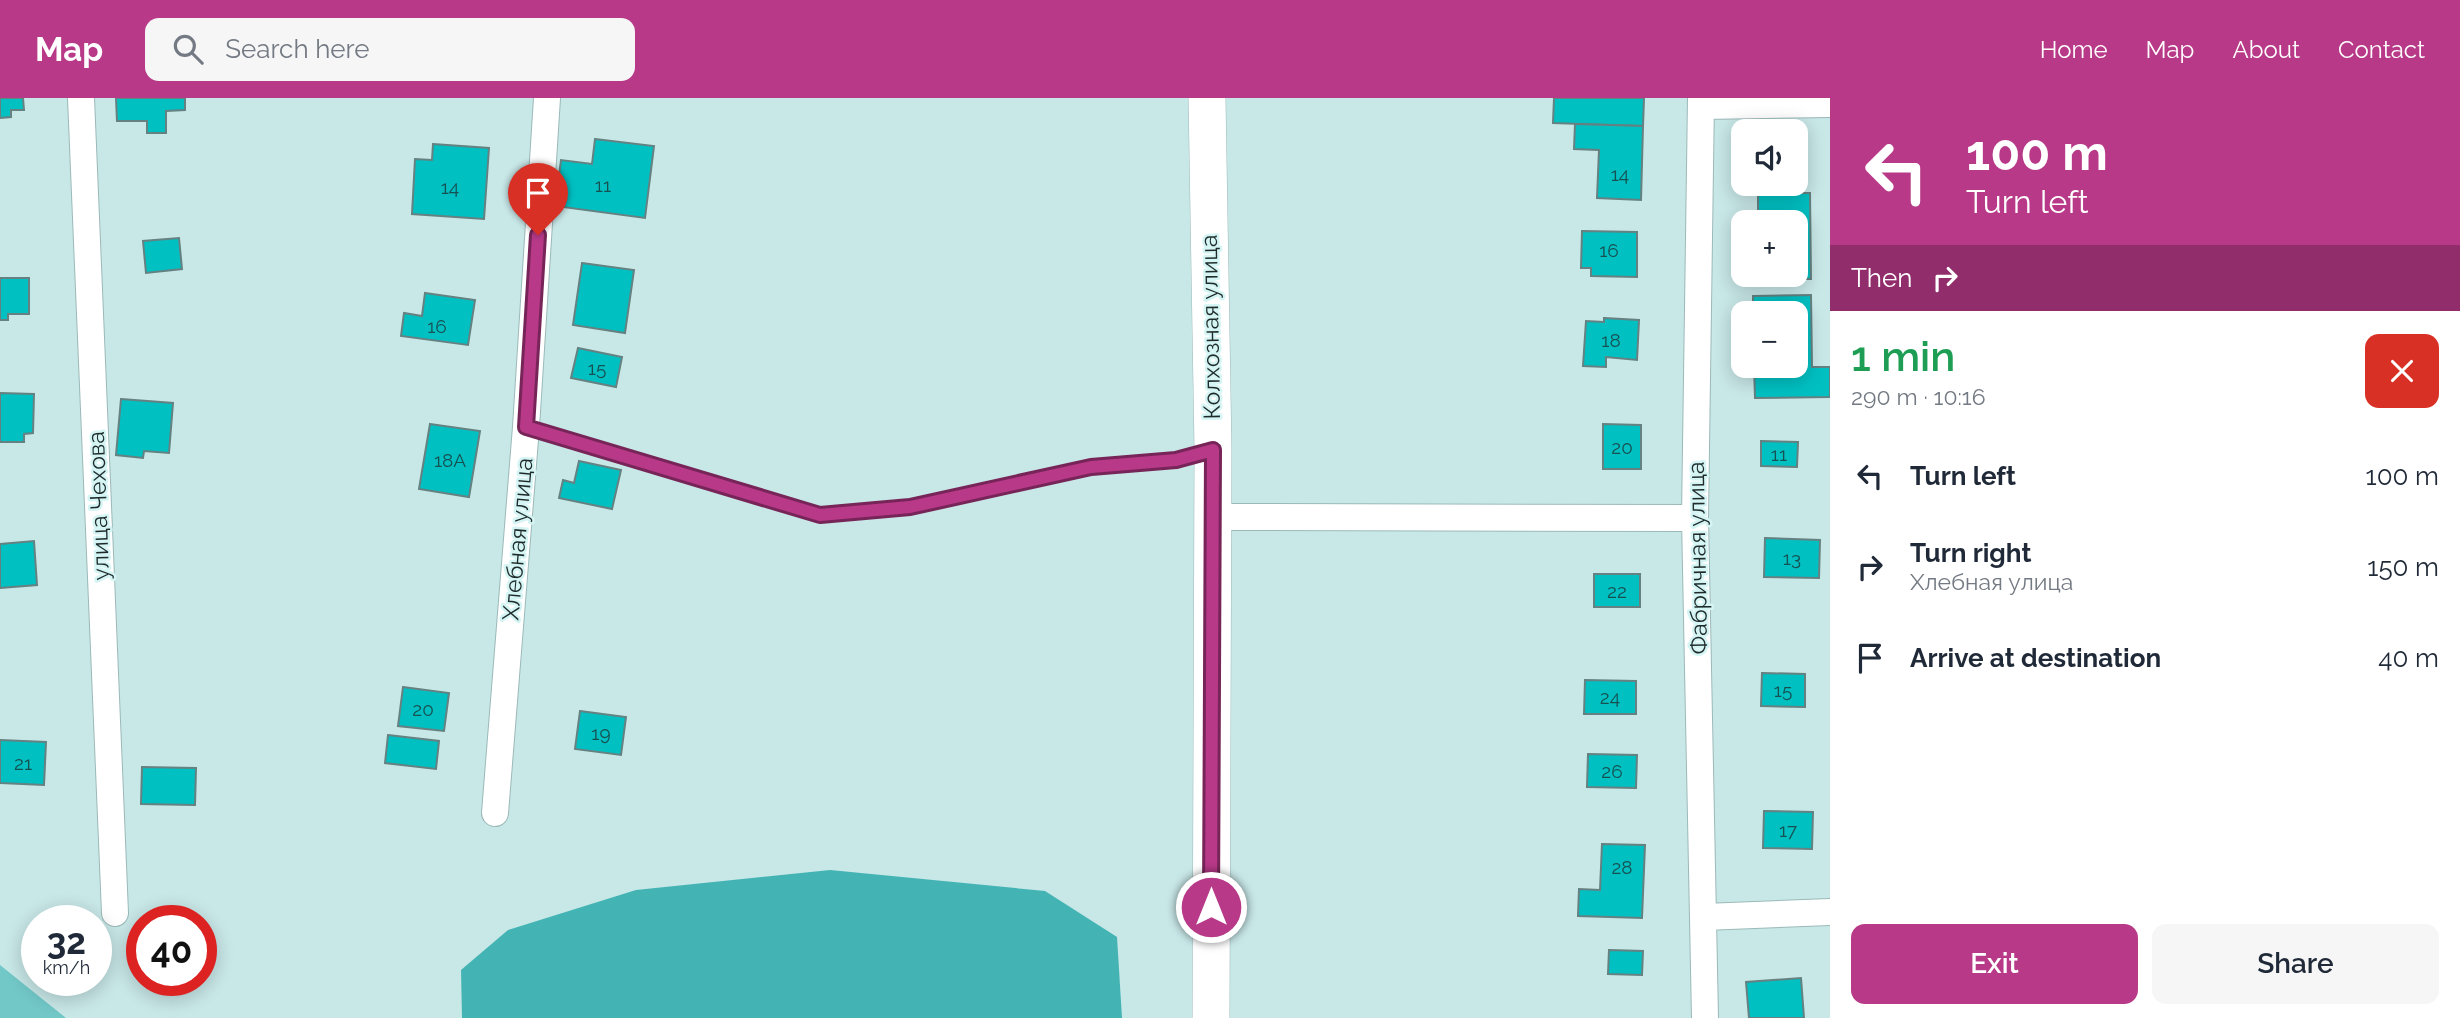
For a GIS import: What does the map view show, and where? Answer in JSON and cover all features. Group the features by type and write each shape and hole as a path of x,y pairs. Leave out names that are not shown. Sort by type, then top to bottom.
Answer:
{"street":[{"name":"улица Чехова","path":"81,98 115,913"},
{"name":"Хлебная улица","path":"495,813 526,427 547,98"},
{"name":"Колхозная улица","path":"1207,98 1213,450 1211,1018"},
{"path":"1701,102 1830,104"},
{"name":"Фабричная улица","path":"1701,102 1695,518 1705,1018"},
{"path":"1212,517 1695,518"},
{"path":"1704,916 1830,912"}],"lane":[{"path":"526,427 820,515 910,507 1091,467 1176,460 1213,450"}],"shaded area":[{"path":"830,870 1045,891 1117,937 1122,1018 462,1018 461,970 508,930 636,890"},
{"path":"0,965 21,982 21,996 39,996 66,1018 0,1018"}],"building":[{"path":"0,98 23,98 24,110 11,110 11,117 0,118"},
{"path":"116,98 185,98 185,110 166,111 166,133 147,133 147,121 117,121"},
{"path":"1554,98 1644,98 1643,126 1553,123"},
{"path":"1575,124 1643,126 1641,200 1597,198 1599,150 1574,149"},
{"path":"595,139 654,146 645,218 555,206 561,160 592,164"},
{"path":"433,144 489,148 484,219 412,214 415,159 432,160"},
{"path":"1810,193 1811,279 1808,279 1808,210 1758,210 1758,196 1808,196"},
{"path":"1582,231 1637,232 1637,277 1591,276 1591,268 1581,268"},
{"path":"179,238 182,269 146,273 143,241"},
{"path":"582,263 634,270 625,333 573,325"},
{"path":"0,278 29,278 29,314 8,314 8,320 0,320"},
{"path":"425,293 475,300 468,345 401,336 404,313 422,316"},
{"path":"1811,295 1812,367 1830,367 1830,397 1755,398 1754,378 1808,378 1808,301 1753,301 1753,296"},
{"path":"1604,318 1639,320 1637,360 1606,357 1606,367 1583,366 1586,321 1604,322"},
{"path":"578,348 622,357 616,387 571,378"},
{"path":"0,393 34,394 33,433 24,434 24,442 0,442"},
{"path":"121,399 173,403 169,453 144,451 143,458 116,455"},
{"path":"430,424 480,431 469,497 419,489"},
{"path":"1603,424 1641,425 1641,469 1603,469"},
{"path":"1761,441 1798,442 1797,467 1761,466"},
{"path":"579,461 621,470 612,509 559,498 563,480 574,483"},
{"path":"1765,538 1820,540 1819,578 1764,577"},
{"path":"34,541 37,585 0,588 0,544"},
{"path":"1594,574 1640,574 1640,607 1594,607"},
{"path":"1762,673 1805,674 1805,707 1761,706"},
{"path":"1585,680 1636,681 1636,714 1584,714"},
{"path":"403,687 449,693 444,731 398,726"},
{"path":"580,711 626,717 621,755 575,749"},
{"path":"388,735 439,741 436,769 385,763"},
{"path":"0,740 46,742 44,785 0,783"},
{"path":"1588,754 1637,755 1636,788 1587,787"},
{"path":"142,767 196,768 195,805 141,804"},
{"path":"1764,811 1813,812 1812,849 1763,848"},
{"path":"1602,844 1645,845 1642,918 1578,916 1579,889 1600,890"},
{"path":"1609,950 1643,951 1642,975 1608,974"},
{"path":"1801,978 1804,1018 1749,1018 1746,982"}],"route":[{"path":"538,235 526,427 820,515 910,507 1091,467 1176,460 1213,450 1211,907"}]}
